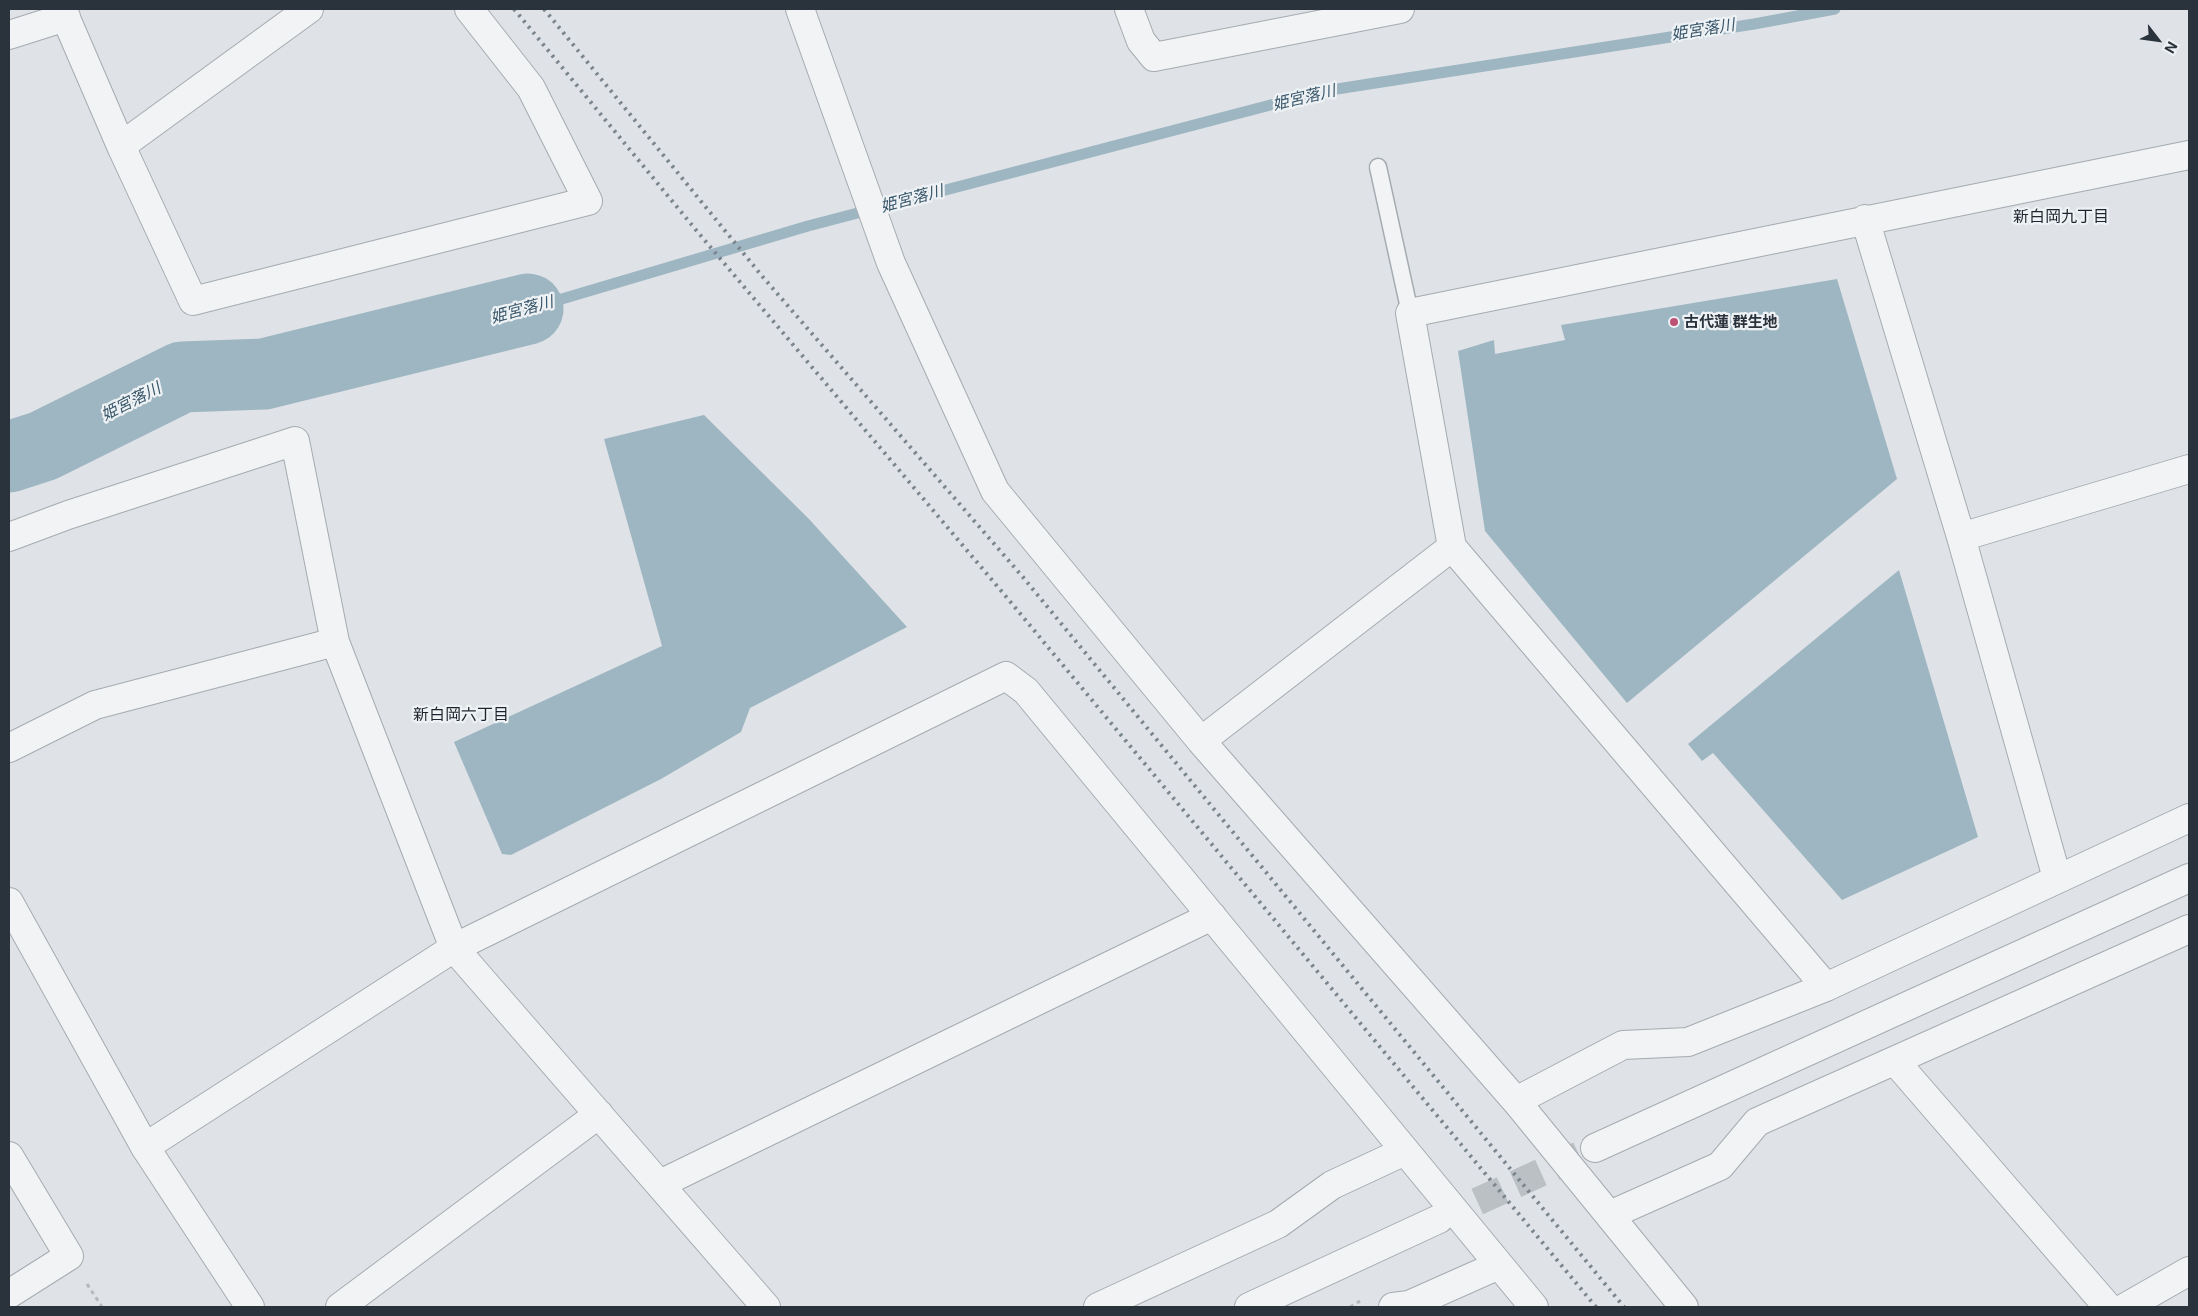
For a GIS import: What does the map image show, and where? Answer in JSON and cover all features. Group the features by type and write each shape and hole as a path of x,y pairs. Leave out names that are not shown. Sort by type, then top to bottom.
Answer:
{"street":[{"path":"121,146 309,9"},
{"path":"9,35 64,13 121,146 193,301 588,201 531,88 469,9"},
{"path":"800,9 891,263 995,491 1201,741 1516,1100 1684,1307"},
{"path":"1130,9 1141,41 1154,57 1400,9"},
{"path":"1826,987 1452,547 1410,313 1865,219 2189,155"},
{"path":"1865,219 1961,537 2057,878"},
{"path":"9,537 68,515 295,441 335,642 454,948 766,1307"},
{"path":"1961,537 2189,469"},
{"path":"1201,741 1452,547"},
{"path":"9,748 95,705 335,642"},
{"path":"145,1147 454,948 1006,676 1026,691 1534,1307"},
{"path":"1516,1100 1623,1045 1688,1042 1826,987 2189,818"},
{"path":"1595,1148 2189,878"},
{"path":"9,902 145,1147 250,1307"},
{"path":"660,1184 1212,916"},
{"path":"1610,1215 1720,1166 1756,1122 2189,929"},
{"path":"1895,1061 2108,1307"},
{"path":"340,1307 599,1114"},
{"path":"1098,1307 1278,1224 1332,1184 1405,1151"},
{"path":"9,1156 69,1256 9,1294"},
{"path":"1249,1307 1439,1219"},
{"path":"1393,1307 1409,1305 1499,1265"},
{"path":"2126,1307 2189,1271"}],"lane":[{"path":"1378,167 1410,313"}],"water":[{"path":"1837,279 1897,479 1627,703 1485,531 1458,351 1494,340 1495,354 1565,340 1561,325"},
{"path":"704,415 809,519 907,627 750,708 741,732 661,779 511,855 502,854 454,742 662,646 604,439"},
{"path":"1899,570 1978,837 1842,900 1713,753 1702,761 1688,744"}],"waterway":[{"name":"姫宮落川","path":"528,309 808,226 1324,91 1754,24 1835,9"},
{"name":"姫宮落川","path":"9,457 43,446 182,377 264,374 528,309"},
{"path":"264,374 271,399"}],"tunnel":[{"path":"1439,1219 1595,1148"}],"railway":[{"path":"514,9 696,230 1003,593 1596,1307"},
{"path":"544,9 762,276 1022,576 1624,1307"}],"place":[{"name":"古代蓮 群生地","path":"1674,322"}],"district":[{"name":"新白岡九丁目","path":"2061,217"},
{"name":"新白岡六丁目","path":"461,715"}]}
